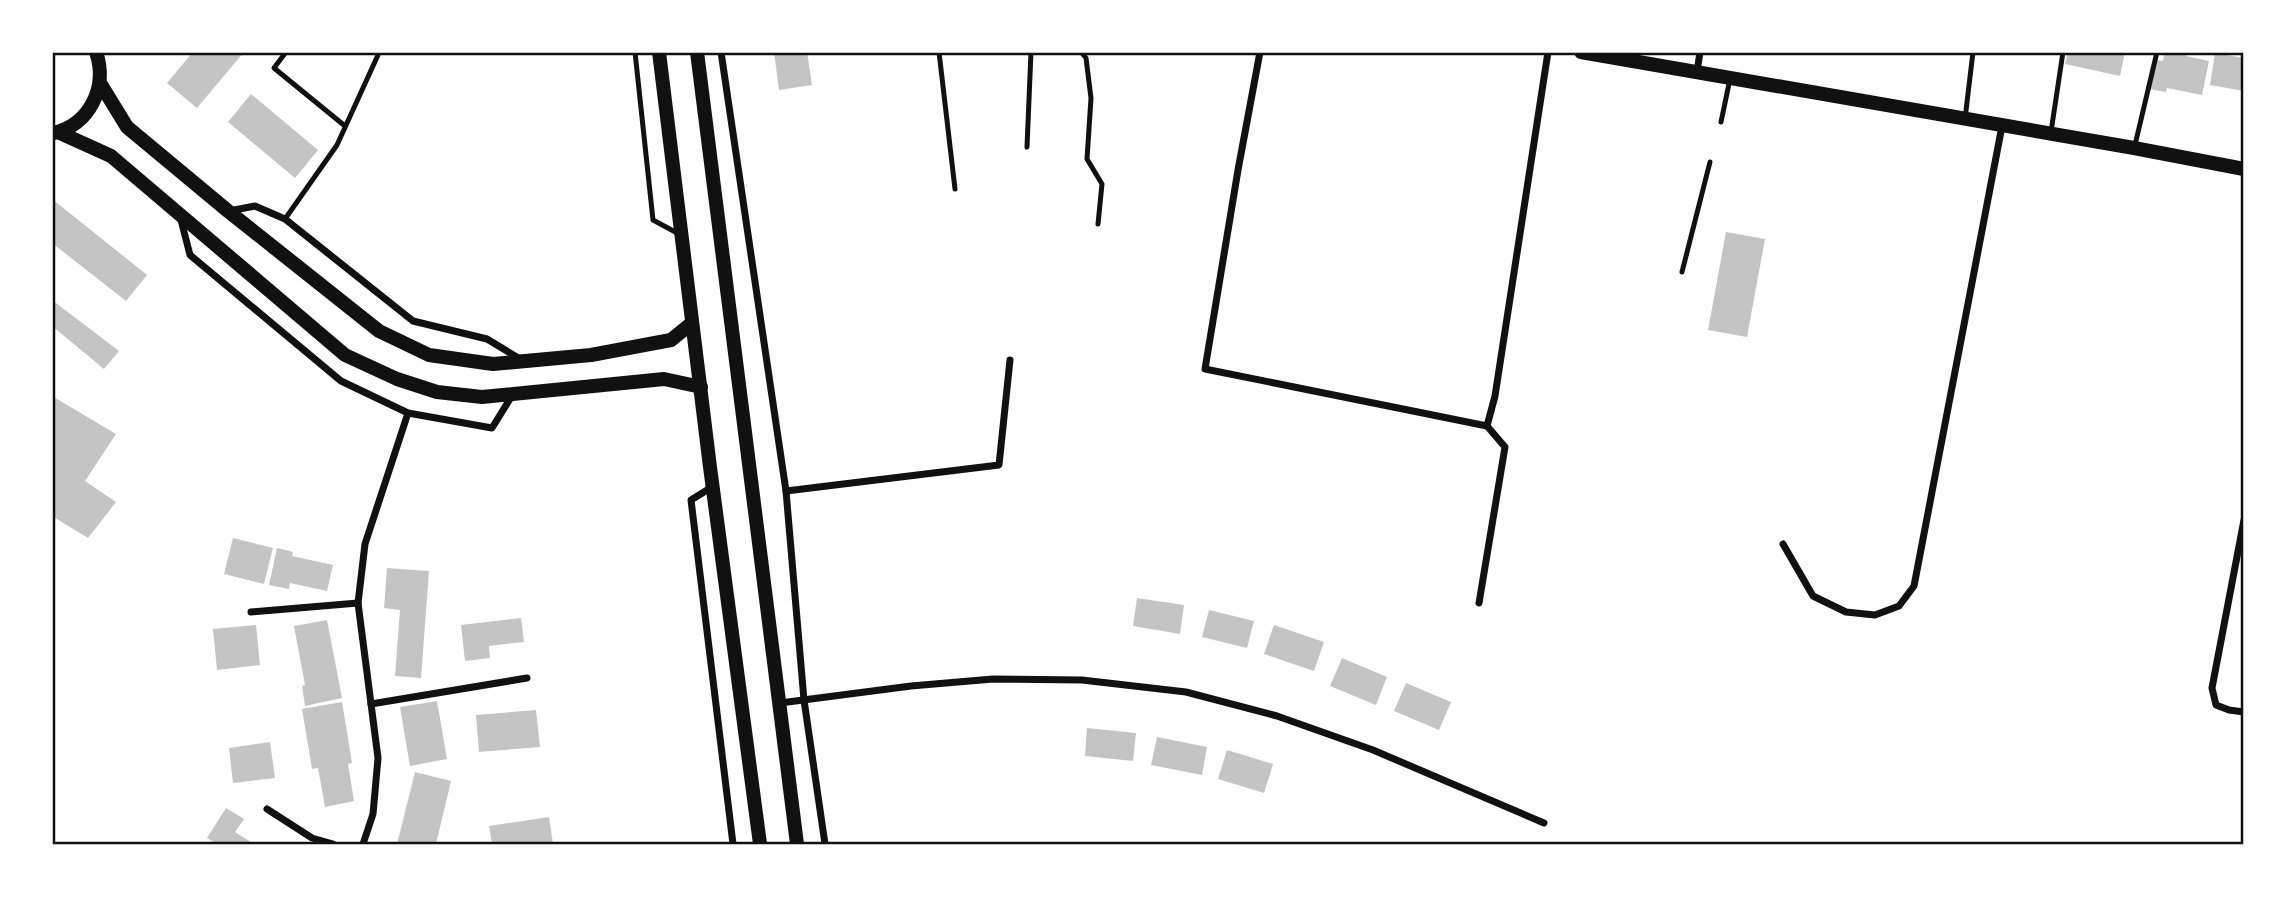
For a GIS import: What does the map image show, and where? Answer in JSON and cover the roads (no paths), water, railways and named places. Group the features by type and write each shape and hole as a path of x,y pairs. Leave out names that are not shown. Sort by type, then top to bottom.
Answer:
{"main road":[{"path":"659,52 760,845"},
{"path":"697,52 797,845"},
{"path":"1581,52 2244,169"},
{"path":"55,133 77,122 91,107 100,83 98,54"},
{"path":"100,83 127,127 228,211 379,331 429,355 493,364 591,355 671,340 692,323"},
{"path":"55,133 111,156 345,355 397,379 437,392 482,397 664,379 701,387"}],"street":[{"path":"722,52 786,491 804,700 825,845"},
{"path":"1260,52 1206,369 1487,426 1505,447 1479,603"},
{"path":"1487,426 1495,396 1548,52"},
{"path":"1697,73 1700,52"},
{"path":"1783,544 1813,596 1846,612 1875,615 1899,606 1914,586 2002,126"},
{"path":"228,211 256,206 285,219 413,321 487,339 523,361"},
{"path":"180,213 190,256 341,381 408,413 492,428 513,394"},
{"path":"786,491 999,465 1010,360"},
{"path":"363,845 373,814 378,758 358,603 365,544 408,413"},
{"path":"713,487 691,500 733,845"},
{"path":"2244,520 2212,688 2216,705 2244,712"},
{"path":"251,612 358,603"},
{"path":"371,704 527,678"},
{"path":"780,704 911,686 993,679 1082,680 1186,692 1277,716 1373,750 1544,823"},
{"path":"267,808 312,838 333,845"}],"lane":[{"path":"286,52 274,68 345,126"},
{"path":"285,219 337,145 378,55 375,52"},
{"path":"635,52 653,220 681,235"},
{"path":"939,52 955,189"},
{"path":"1027,148 1031,52"},
{"path":"1080,52 1086,58 1091,98 1087,159 1102,184 1098,224"},
{"path":"1965,120 1973,52"},
{"path":"2050,135 2063,52"},
{"path":"2134,148 2157,52"},
{"path":"1721,122 1730,79"},
{"path":"1682,272 1710,162"}]}
